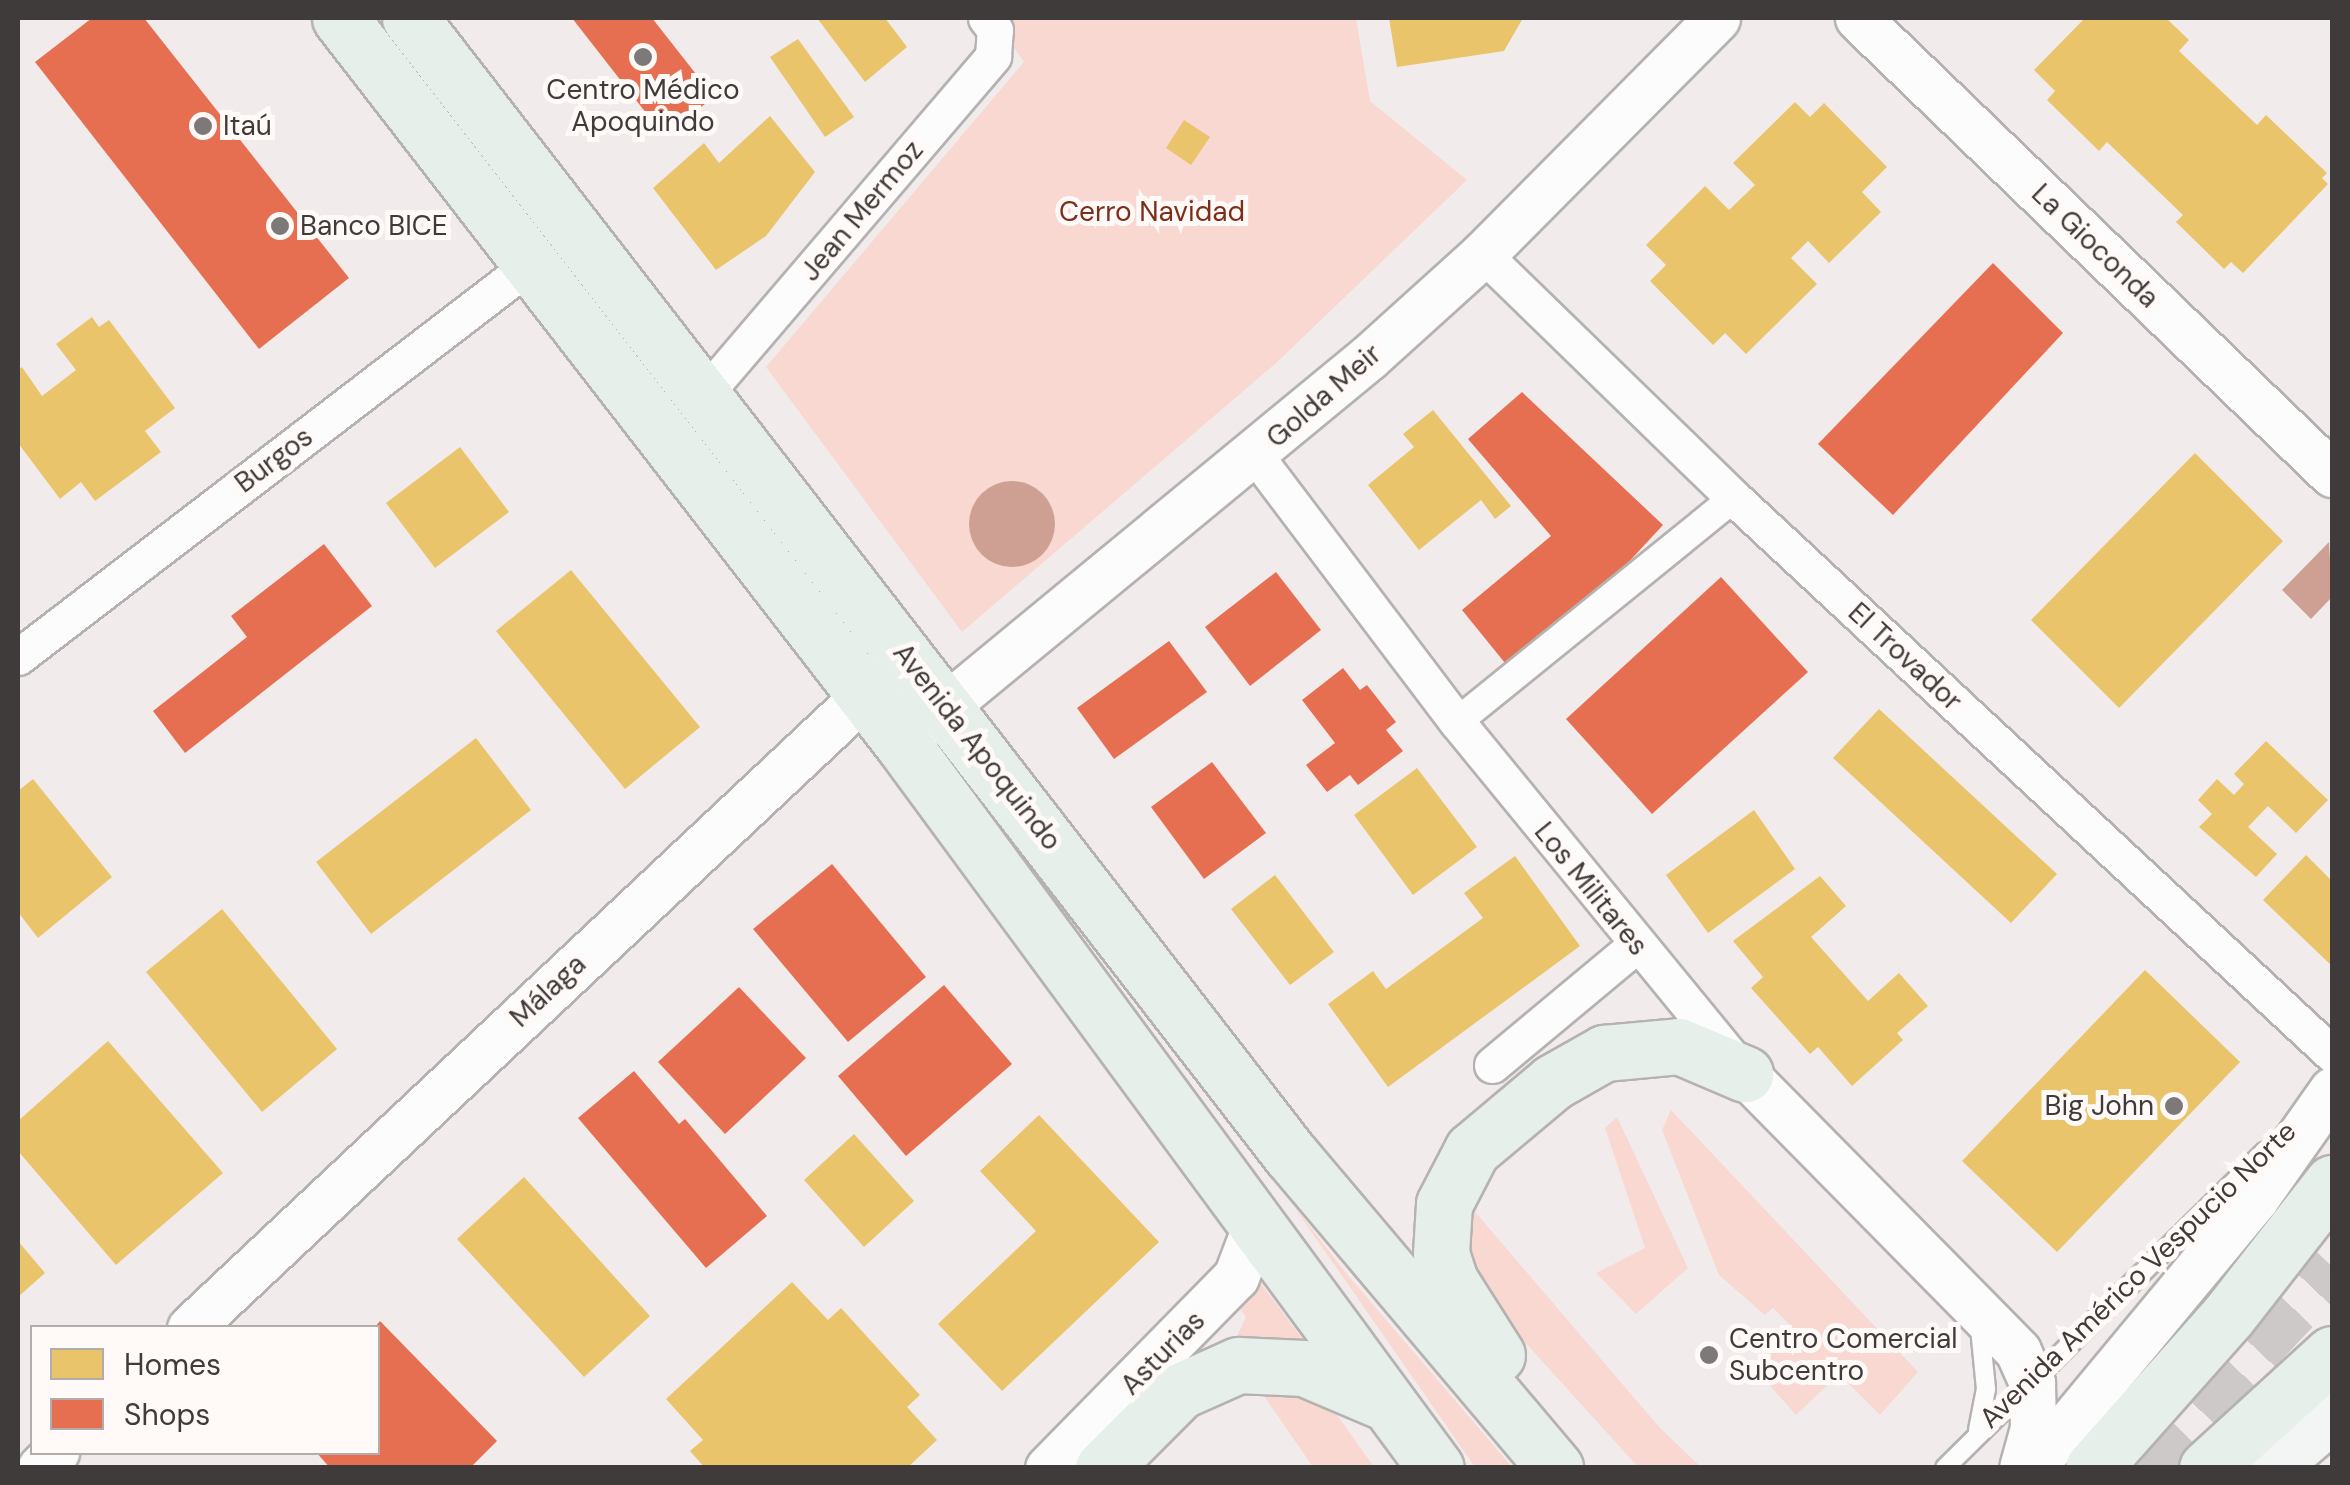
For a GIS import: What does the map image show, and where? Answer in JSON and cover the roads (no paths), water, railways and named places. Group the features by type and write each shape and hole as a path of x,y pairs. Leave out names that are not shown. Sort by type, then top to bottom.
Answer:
{"main road":[{"name":"Avenida Apoquindo","path":"340,18 902,743 1436,1468"},
{"name":"Avenida Apoquindo","path":"410,18 1290,1154 1544,1454"},
{"path":"1544,1454 1519,1391 1450,1282 1440,1253 1444,1204 1458,1169 1518,1109 1604,1053 1680,1046 1745,1074"},
{"path":"2094,1468 2228,1316 2332,1183"},
{"path":"2208,1468 2332,1354"},
{"path":"1104,1468 1180,1391 1238,1366 1304,1368 1391,1406"},
{"path":"2273,1468 2332,1417"}],"street":[{"name":"Jean Mermoz","path":"703,396 993,56 995,30 986,18"},
{"name":"Golda Meir","path":"902,743 1255,456 1483,254 1717,18"},
{"name":"La Gioconda","path":"1858,18 2332,474"},
{"name":"El Trovador","path":"1483,254 1734,498 2332,1054"},
{"name":"Burgos","path":"18,657 531,264"},
{"name":"Los Militares","path":"1255,456 1457,722 1636,946 1745,1074 2018,1351 2032,1383 2033,1428 2022,1468"},
{"path":"1457,722 1734,498"},
{"name":"Málaga","path":"193,1325 907,656"},
{"path":"1492,1066 1636,946"},
{"name":"Avenida Américo Vespucio Norte","path":"2032,1468 2256,1198 2332,1086"},
{"name":"Asturias","path":"1048,1468 1236,1277 1256,1224"}],"lane":[{"name":"Avenida Américo Vespucio Norte","path":"1945,1468 2332,1086"},
{"name":"Los Militares","path":"1962,1292 1986,1352 1977,1434"}],"tunnel":[{"path":"2141,1468 2332,1266"}],"place":[{"name":"Centro Médico Apoquindo","path":"643,57"},
{"name":"Itaú","path":"203,126"},
{"name":"Banco BICE","path":"280,226"},
{"name":"Big John","path":"2174,1106"},
{"name":"Centro Comercial Subcentro","path":"1709,1355"}],"park label":[{"name":"Cerro Navidad","path":"1152,212"}]}
